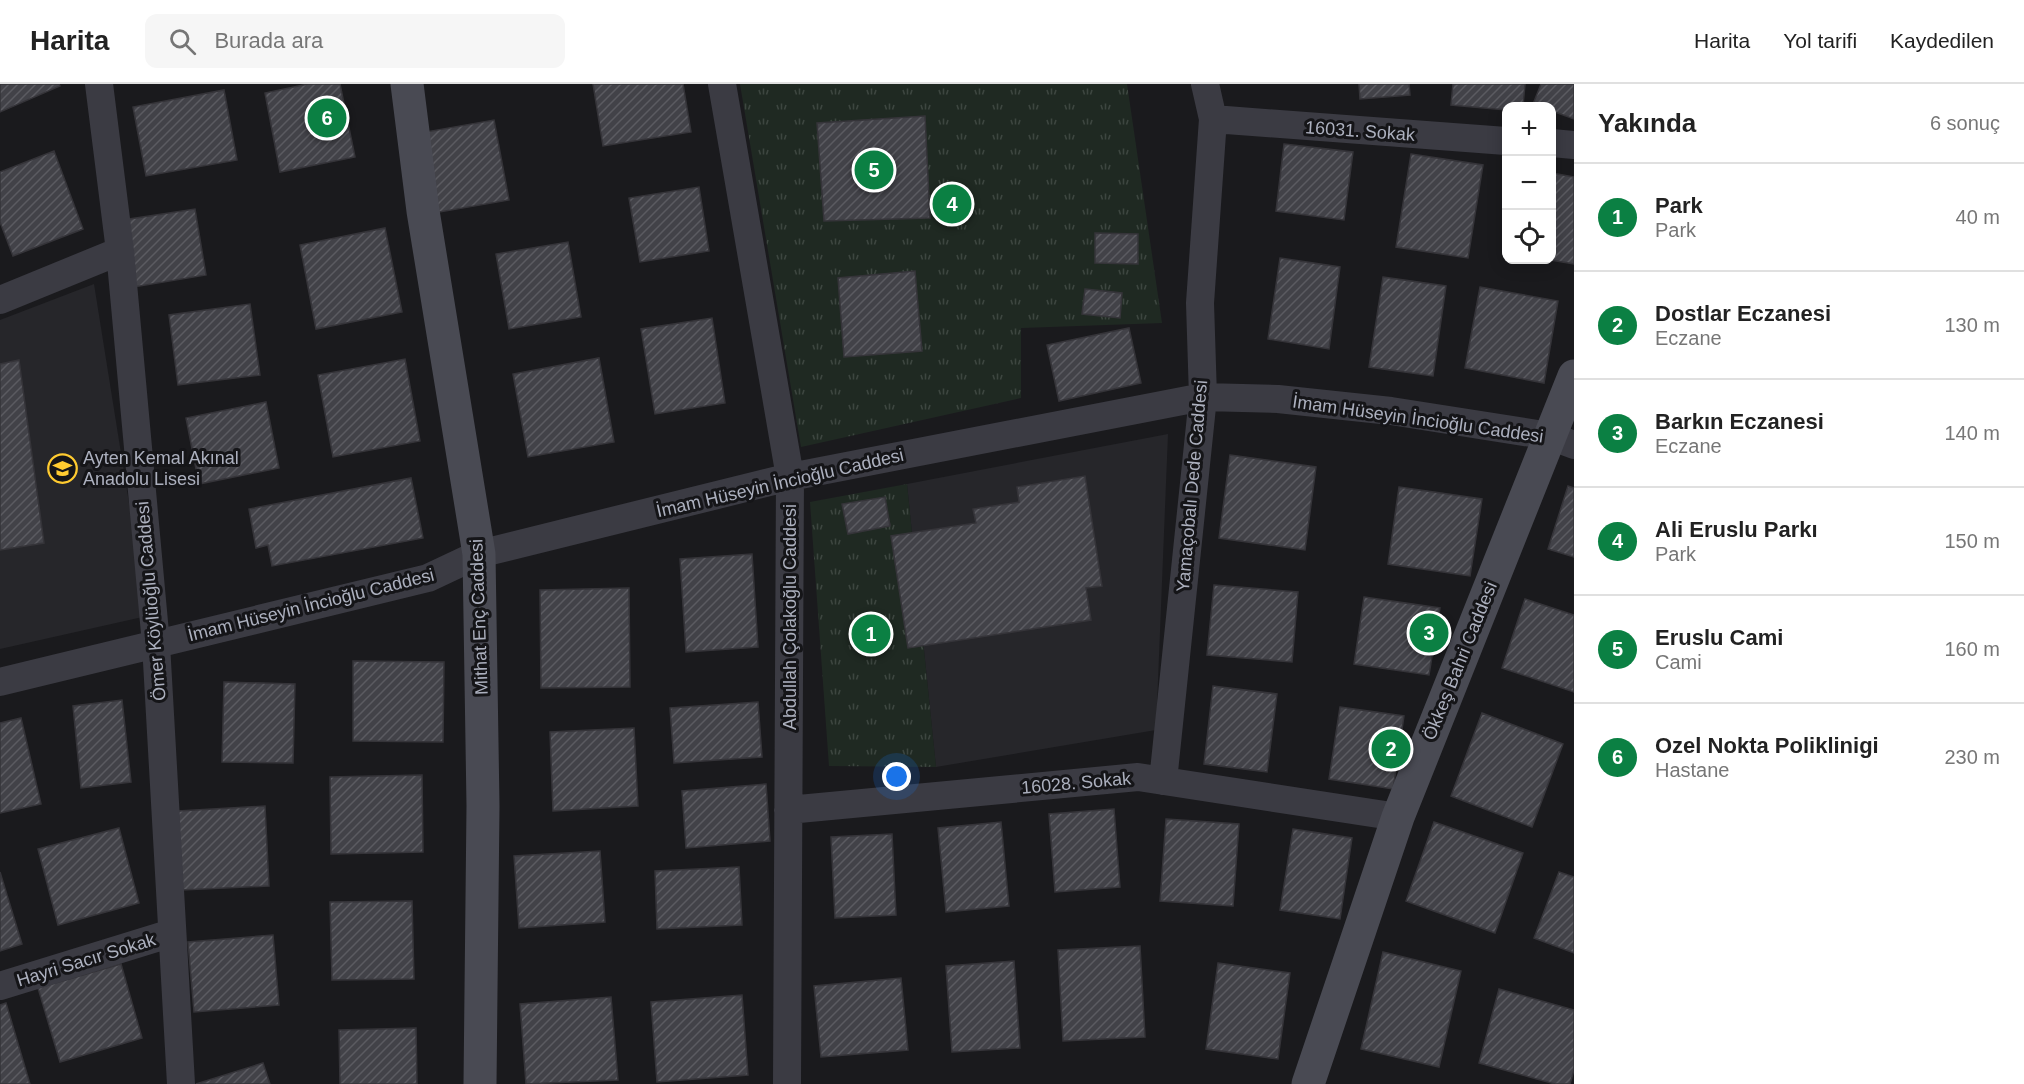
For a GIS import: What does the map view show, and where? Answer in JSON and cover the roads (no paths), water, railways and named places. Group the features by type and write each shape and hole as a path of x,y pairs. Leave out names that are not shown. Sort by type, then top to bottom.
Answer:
{"street":[{"name":"Ömer Köylüoğlu Caddesi","path":"99,84 120,251 156,644 181,1084"},
{"name":"Mithat Enç Caddesi","path":"407,84 423,211 479,554 483,806 480,1084"},
{"name":"Abdullah Çolakoğlu Caddesi","path":"722,84 790,477 787,1084"},
{"name":"Yamaçobalı Dede Caddesi","path":"1163,781 1203,397 1200,303 1213,119 1205,84"},
{"name":"16031. Sokak","path":"1213,119 1502,141"},
{"path":"1556,143 1574,145"},
{"path":"0,300 120,251"},
{"name":"Ökkeş Bahri Caddesi","path":"1308,1084 1398,817 1562,440 1574,376"},
{"name":"İmam Hüseyin İncioğlu Caddesi","path":"0,682 428,578 479,554 790,477 1203,397 1278,399 1391,411 1562,440"},
{"name":"16028. Sokak","path":"788,810 1138,777 1398,817"},
{"name":"Hayri Sacır Sokak","path":"0,986 172,933"}],"place":[{"name":"Ozel Nokta Poliklinigi","path":"327,118"},
{"name":"Eruslu Cami","path":"874,170"},
{"name":"Ali Eruslu Parkı","path":"952,204"},
{"name":"Ayten Kemal Akınal Anadolu Lisesi","path":"62,468"},
{"name":"Barkın Eczanesi","path":"1429,633"},
{"name":"Park","path":"871,634"},
{"name":"Dostlar Eczanesi","path":"1391,749"}]}
